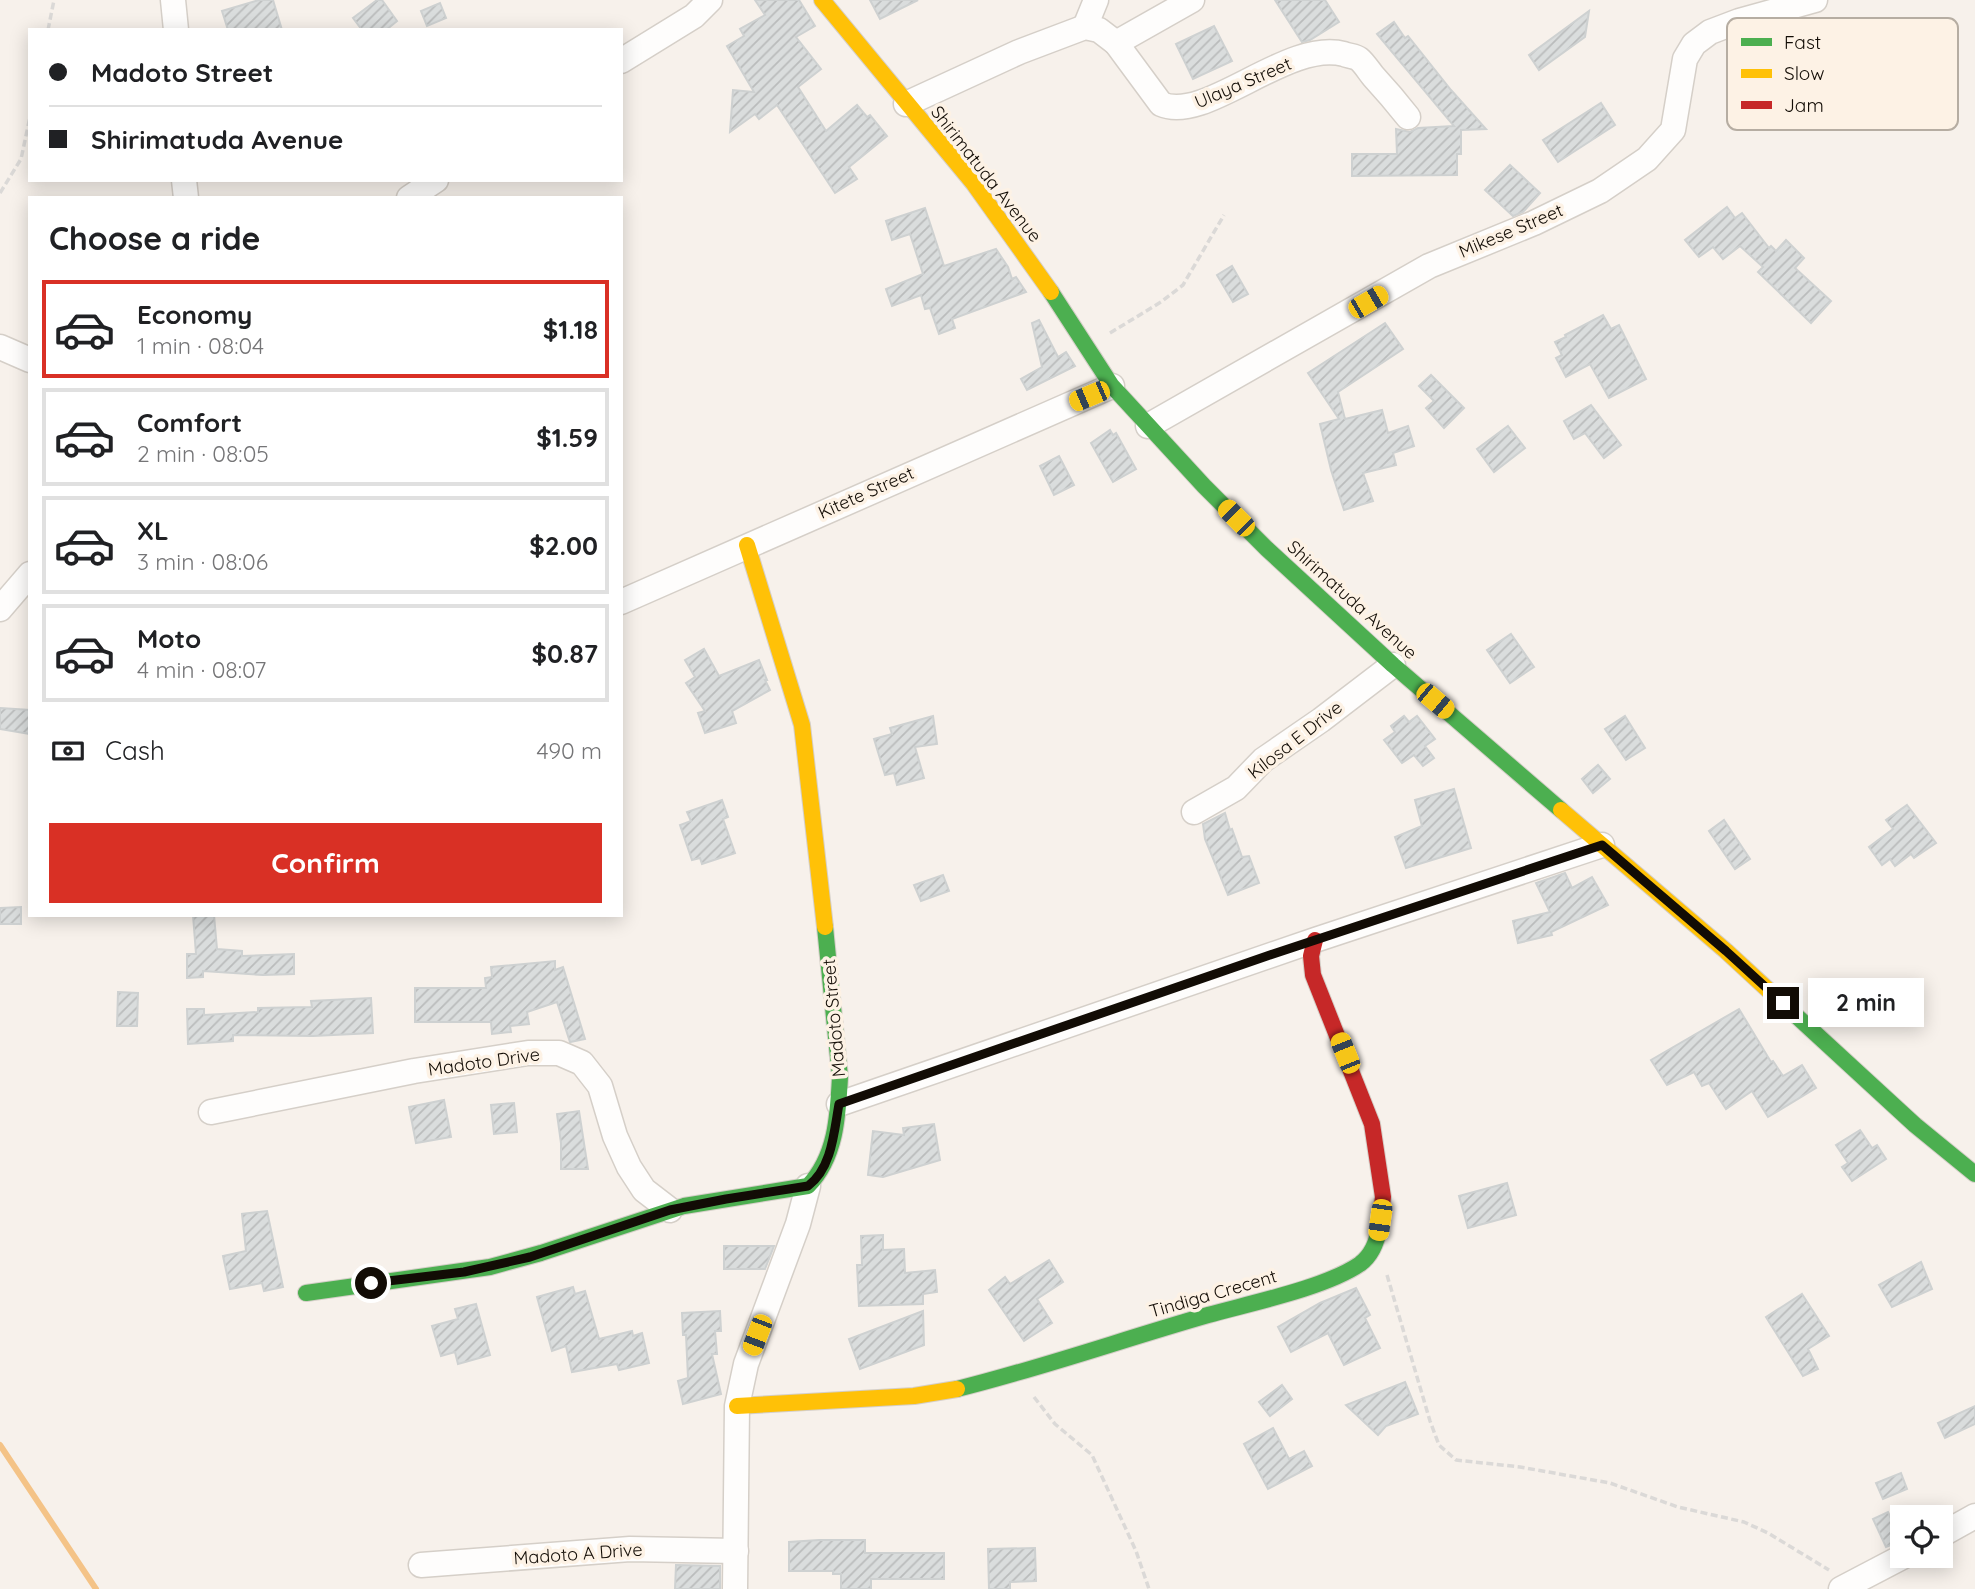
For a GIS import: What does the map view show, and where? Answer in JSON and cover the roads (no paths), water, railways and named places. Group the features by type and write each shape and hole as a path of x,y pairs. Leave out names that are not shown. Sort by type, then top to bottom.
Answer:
{"street":[{"path":"173,0 176,28"},
{"path":"623,60 694,16 709,0"},
{"name":"Shirimatuda Avenue","path":"822,0 974,184 1051,292 1112,386 1267,549 1393,665 1726,951 1916,1125 1975,1174"},
{"path":"906,104 1019,52 1085,27 1096,0"},
{"path":"1116,43 1192,0"},
{"name":"Mikese Street","path":"1750,18 1815,0"},
{"name":"Mikese Street","path":"1148,426 1429,266 1534,223 1600,191 1647,159 1672,130 1685,59 1694,44 1710,32 1727,26"},
{"name":"Ulaya Street","path":"1085,27 1099,30 1116,43 1161,104 1170,108 1183,108 1275,68 1311,55 1332,51 1359,58 1408,117"},
{"path":"413,196 433,182"},
{"path":"0,347 28,359"},
{"name":"Kitete Street","path":"623,601 1112,386"},
{"name":"Madoto Street","path":"747,545 802,725 833,996 840,1077 839,1104 827,1159 819,1178 808,1186"},
{"path":"0,609 28,576"},
{"name":"Kilosa E Drive","path":"1194,812 1236,788 1263,760 1393,665"},
{"path":"839,1104 1315,940 1602,845"},
{"name":"Tindiga Crecent","path":"737,1406 914,1396 957,1389 1014,1375 1101,1346 1325,1281 1362,1263 1377,1244 1383,1197 1371,1124 1313,975 1311,956 1315,940"},
{"name":"Madoto Drive","path":"211,1112 414,1071 528,1053 559,1053 582,1063 600,1086 615,1136 629,1167 644,1190 670,1210"},
{"path":"306,1293 464,1272 530,1257 670,1210 808,1186 798,1224 746,1364 737,1406 734,1589"},
{"path":"1953,1528 1975,1516"},
{"name":"Madoto A Drive","path":"421,1565 630,1549 736,1551"},
{"path":"1846,1587 1890,1563"}],"waterway":[{"path":"0,1445 96,1589"}]}
